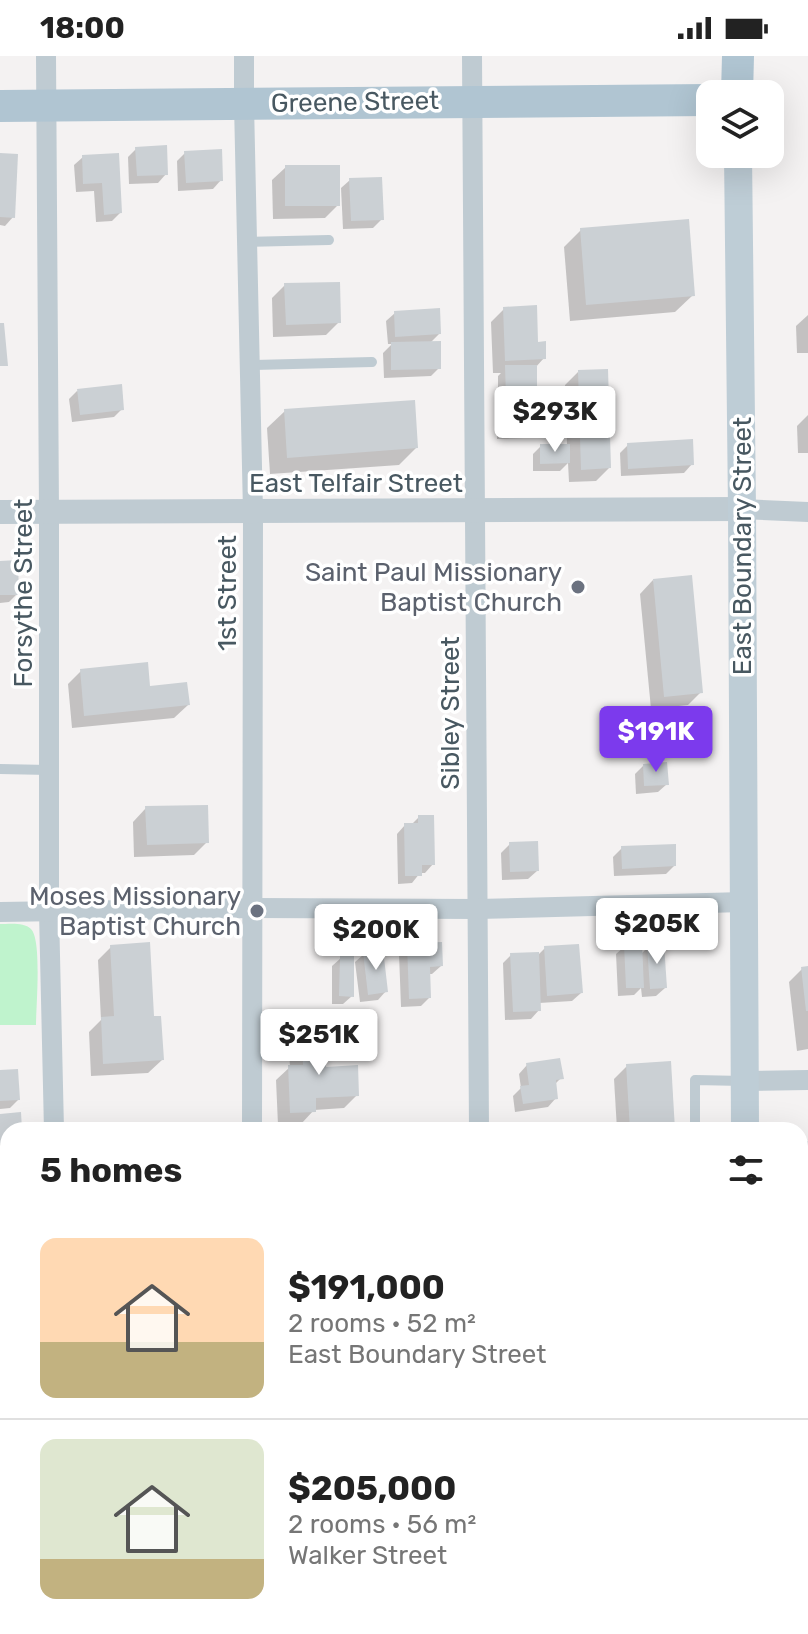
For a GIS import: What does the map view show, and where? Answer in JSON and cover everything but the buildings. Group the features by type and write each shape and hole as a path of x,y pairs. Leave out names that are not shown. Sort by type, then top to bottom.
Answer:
{"main road":[{"path":"737,80 738,56"},
{"name":"Greene Street","path":"0,106 696,100"},
{"name":"East Boundary Street","path":"738,168 745,1122"}],"street":[{"name":"Forsythe Street","path":"46,56 49,912 54,1122"},
{"name":"1st Street","path":"244,56 253,512 252,1122"},
{"name":"Sibley Street","path":"472,56 479,1122"},
{"name":"East Telfair Street","path":"0,512 742,509 808,512"},
{"path":"0,912 254,908 477,909 744,902"},
{"path":"745,1081 808,1080"}],"lane":[{"path":"247,242 329,240"},
{"path":"250,365 372,362"},
{"path":"0,769 49,770"},
{"path":"695,1122 695,1080 745,1081"}],"green space":[{"path":"0,924 25,925 34,936 37,959 36,1025 0,1025"}],"place":[{"name":"Saint Paul Missionary Baptist Church","path":"578,587"},
{"name":"Moses Missionary Baptist Church","path":"257,911"}]}
